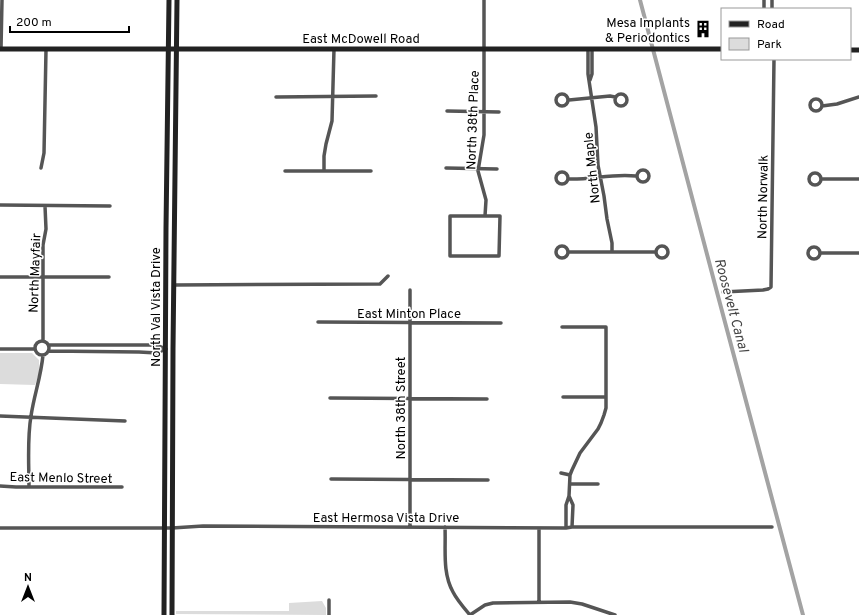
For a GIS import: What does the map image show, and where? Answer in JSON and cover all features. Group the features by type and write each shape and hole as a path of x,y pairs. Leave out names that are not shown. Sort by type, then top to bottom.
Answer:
{"main road":[{"name":"North Val Vista Drive","path":"164,615 169,0"},
{"name":"North Val Vista Drive","path":"172,615 177,0"},
{"name":"East McDowell Road","path":"0,49 721,50"},
{"path":"167,142 175,142"},
{"path":"167,196 175,196"},
{"path":"166,272 174,272"},
{"path":"166,285 174,285"},
{"path":"166,337 174,338"},
{"path":"166,349 174,349"},
{"path":"166,373 174,373"},
{"path":"165,394 174,394"},
{"path":"165,404 173,404"}],"street":[{"path":"0,49 2,0"},
{"name":"North 38th Place","path":"484,0 484,135 478,171 486,200 485,216"},
{"path":"324,171 324,156 332,121 334,49"},
{"name":"North Maple","path":"590,49 588,74 596,127 600,177 612,243 612,252"},
{"path":"41,168 44,153 46,50"},
{"name":"North Norwalk","path":"723,292 762,290 771,287 774,60"},
{"path":"276,97 376,96"},
{"path":"569,100 610,96 615,97"},
{"path":"822,106 837,104 859,97"},
{"path":"447,111 499,112"},
{"path":"446,168 497,169"},
{"path":"285,171 371,171"},
{"path":"568,178 582,179 619,175 636,176"},
{"path":"821,179 859,179"},
{"path":"0,205 110,206"},
{"name":"North Mayfair","path":"43,341 42,278 43,245 46,229 45,206"},
{"path":"450,216 485,216 500,216 499,256 450,256 450,216"},
{"path":"568,252 655,252"},
{"path":"820,253 859,253"},
{"name":"North Val Vista Drive","path":"174,285 380,284 388,276"},
{"path":"0,277 109,277"},
{"name":"North 38th Street","path":"410,290 410,527"},
{"name":"East Minton Place","path":"318,322 501,323"},
{"path":"562,327 606,327 606,408 598,429 574,463 570,475 569,496 566,505 566,528"},
{"path":"35,349 38,342 43,341 47,342 49,345 150,345 159,346 166,349"},
{"path":"49,345 49,352"},
{"path":"0,349 35,349"},
{"path":"35,349 37,353 43,355 49,352 157,353 166,349"},
{"path":"29,487 29,435 33,403 41,375 43,355"},
{"path":"563,397 606,398"},
{"path":"330,398 487,399"},
{"path":"0,416 125,421"},
{"path":"561,473 570,475"},
{"path":"331,479 488,480"},
{"path":"570,484 598,484"},
{"name":"East Menlo Street","path":"0,486 122,487"},
{"path":"569,496 573,505 572,527"},
{"name":"East Hermosa Vista Drive","path":"0,528 172,528 203,526 539,528 772,527"},
{"path":"446,527 446,565 449,583 456,597 470,615 485,605 493,603 539,602 570,602 582,604 615,615"},
{"path":"539,528 539,602"},
{"path":"329,600 329,615"}],"green space":[{"path":"0,353 32,353 39,360 39,373 35,385 0,384"},
{"path":"322,601 326,608 326,615 176,614 176,611 289,611 289,603"}],"waterway":[{"name":"Roosevelt Canal","path":"640,0 803,615"}],"place":[{"name":"Mesa Implants & Periodontics","path":"703,29"}]}
